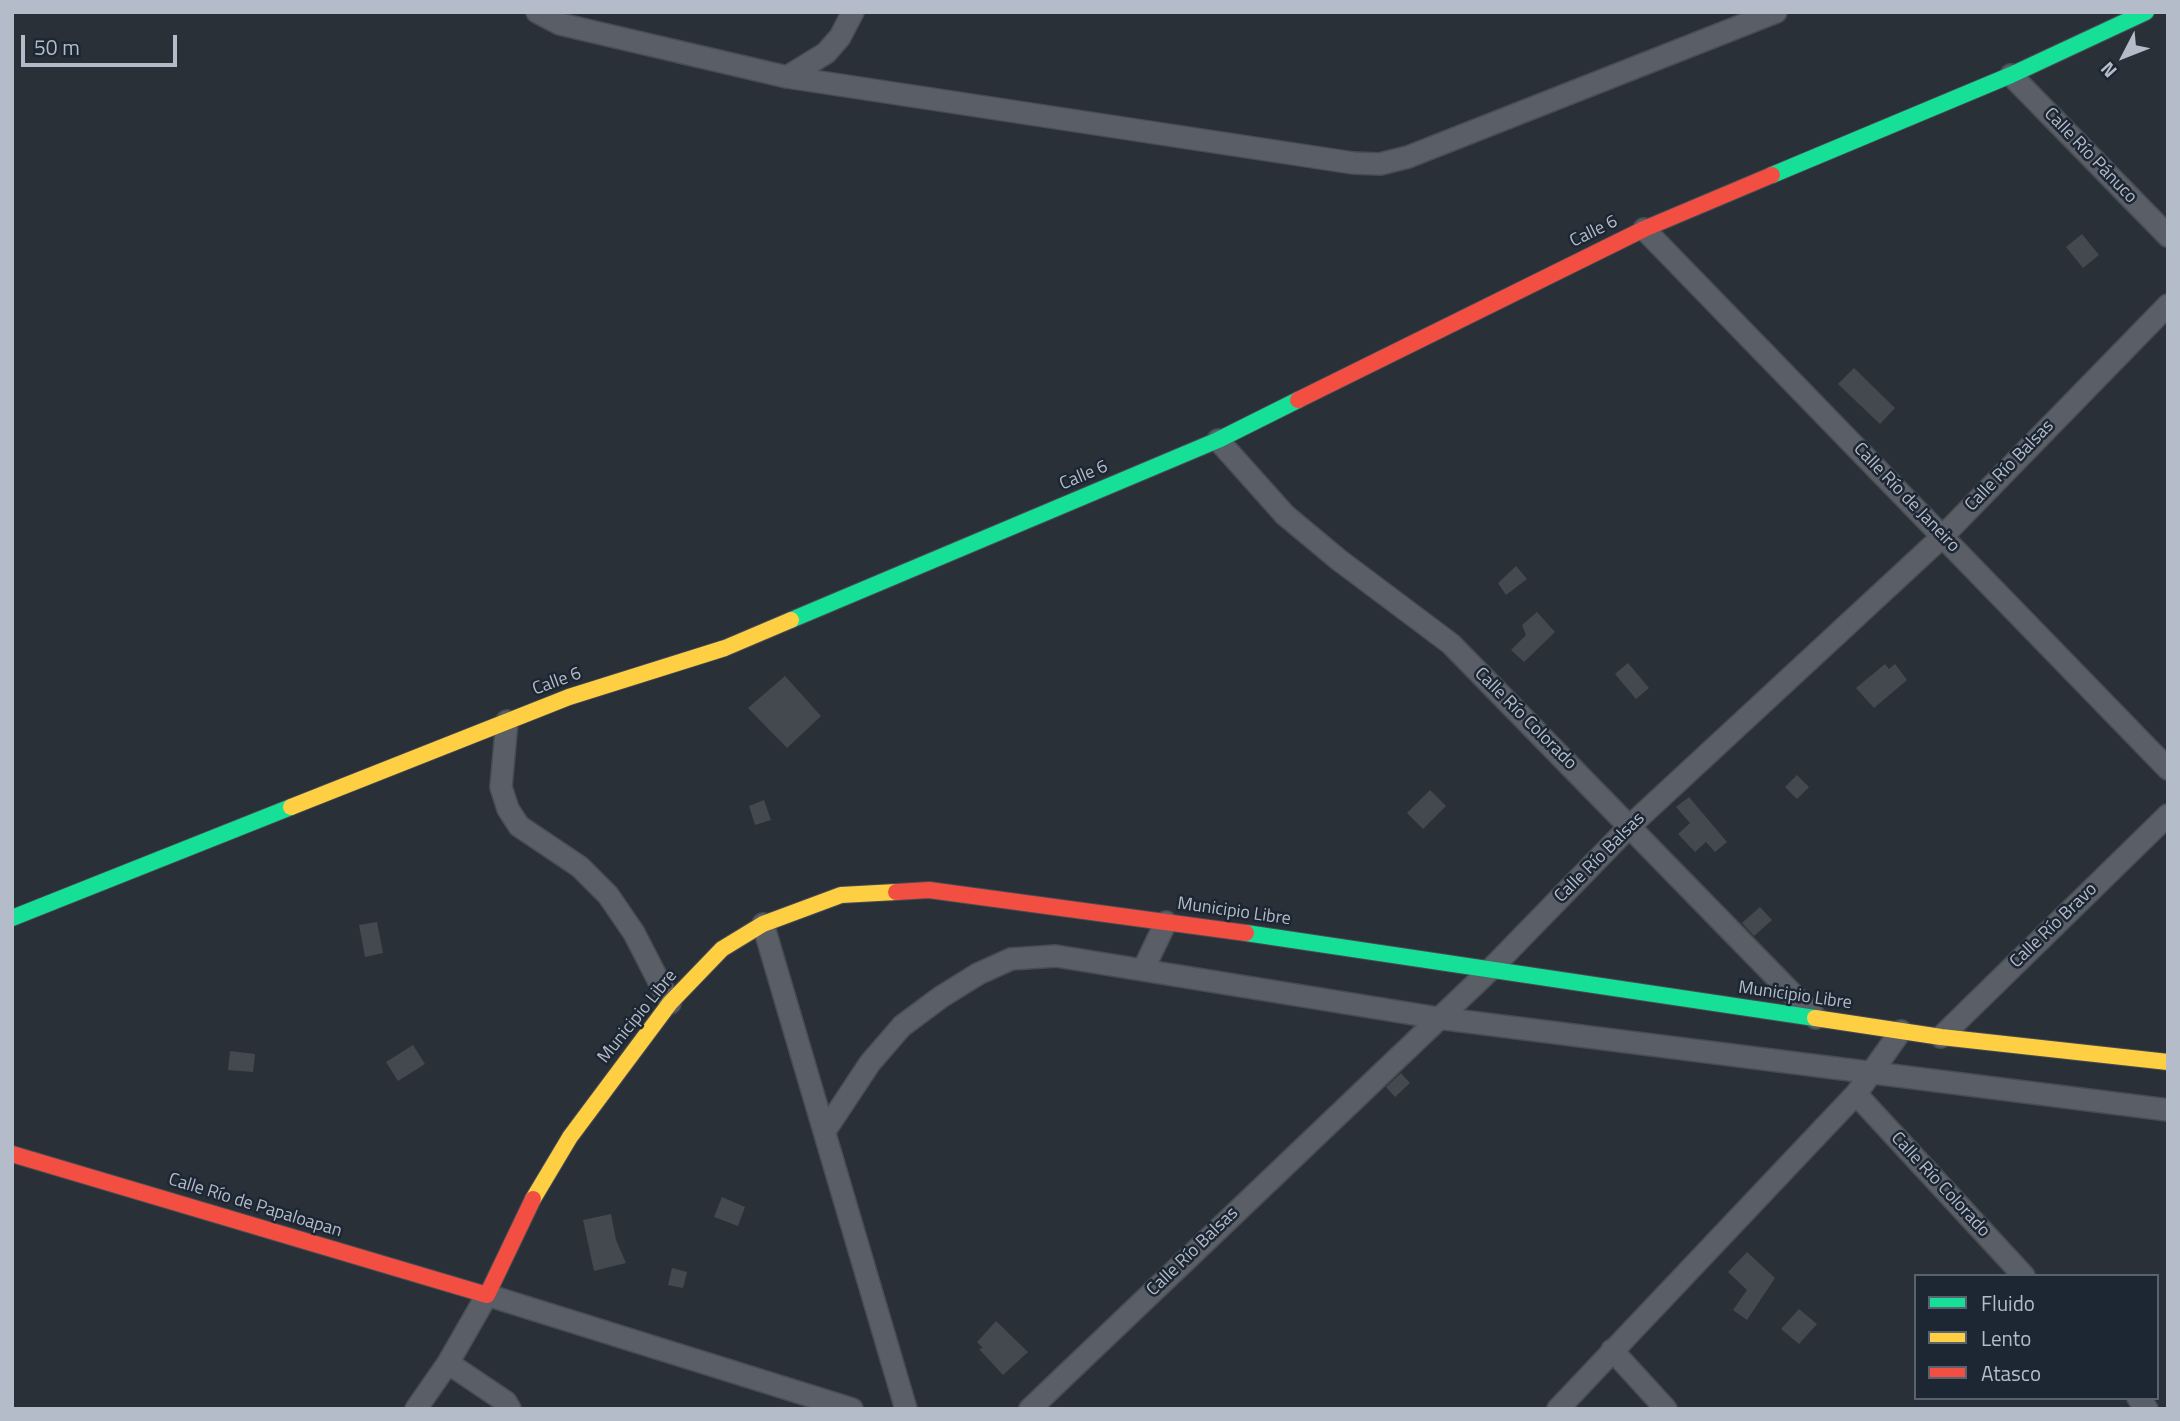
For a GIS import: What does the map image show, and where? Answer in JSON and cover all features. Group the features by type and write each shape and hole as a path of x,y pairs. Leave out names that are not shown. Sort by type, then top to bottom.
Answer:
{"street":[{"path":"537,12 560,24 787,78 1353,163 1380,164 1408,157 1776,12"},
{"path":"787,78 826,53 853,12"},
{"name":"Calle 6","path":"12,918 569,697 725,648 1218,440 1644,229 2011,75 2146,12"},
{"name":"Calle Río Pánuco","path":"2011,75 2168,236"},
{"name":"Calle Río de Janeiro","path":"1644,229 2168,769"},
{"name":"Calle Río Balsas","path":"1030,1409 1489,971 1630,826 1942,536 2168,305"},
{"name":"Calle Río Colorado","path":"1218,440 1285,515 1339,560 1451,644 1816,1018"},
{"path":"507,721 501,787 508,809 519,826 580,867 608,895 634,933 670,1003"},
{"name":"Calle Río Bravo","path":"1941,1037 2168,816"},
{"name":"Municipio Libre","path":"487,1296 529,1205 570,1137 670,1003 722,949 763,924 841,895 929,890 1166,922 1941,1037 2168,1062"},
{"path":"1143,970 1166,922"},
{"path":"763,924 906,1409"},
{"path":"825,1130 870,1063 902,1026 978,974 1011,959 1056,956 1438,1018 2168,1110"},
{"path":"1558,1409 1856,1094 1901,1031"},
{"name":"Calle Río Colorado","path":"1856,1094 2022,1274"},
{"name":"Calle Río de Papaloapan","path":"12,1154 487,1296"},
{"path":"416,1409 448,1363 487,1296 852,1409"},
{"path":"1612,1350 1666,1409"},
{"path":"448,1363 506,1402 510,1409"}],"building":[{"path":"2082,234 2099,255 2083,268 2066,247"},
{"path":"1854,368 1895,408 1880,424 1838,384"},
{"path":"1516,566 1527,579 1506,595 1498,583"},
{"path":"1537,612 1555,632 1524,662 1511,650 1526,635 1522,625"},
{"path":"1628,663 1649,688 1636,699 1615,674"},
{"path":"1885,664 1889,669 1895,664 1907,680 1874,708 1856,688"},
{"path":"785,676 821,716 787,748 748,708"},
{"path":"1797,775 1809,787 1797,799 1785,787"},
{"path":"1430,790 1446,806 1423,829 1407,813"},
{"path":"1689,797 1727,842 1715,852 1706,842 1695,852 1678,834 1690,823 1676,807"},
{"path":"764,800 771,820 755,825 749,806"},
{"path":"1760,907 1772,920 1754,936 1742,923"},
{"path":"377,922 383,953 365,957 359,925"},
{"path":"413,1045 425,1064 398,1081 386,1062"},
{"path":"230,1051 255,1054 253,1072 228,1070"},
{"path":"1401,1073 1410,1083 1395,1097 1386,1087"},
{"path":"722,1197 745,1207 738,1226 714,1217"},
{"path":"611,1214 616,1240 626,1263 594,1271 583,1220"},
{"path":"1747,1252 1775,1278 1747,1320 1733,1310 1747,1290 1728,1272"},
{"path":"672,1268 687,1272 683,1288 668,1285"},
{"path":"1799,1309 1817,1324 1799,1344 1781,1329"},
{"path":"996,1321 1028,1352 1003,1375 979,1349 983,1348 977,1342"}],"traffic: fast":[{"path":"1772,175 2011,75 2146,12"},
{"path":"791,620 1218,440 1298,400"},
{"path":"12,918 291,807"},
{"path":"1246,933 1815,1018"}],"traffic: slow":[{"path":"291,807 569,697 725,648 791,620"},
{"path":"533,1199 570,1137 670,1003 722,949 763,924 841,895 896,892"},
{"path":"1815,1018 1941,1037 2168,1062"}],"traffic: jam":[{"path":"1298,400 1644,229 1772,175"},
{"path":"896,892 929,890 1246,933"},
{"path":"12,1154 487,1295 533,1199"}]}
